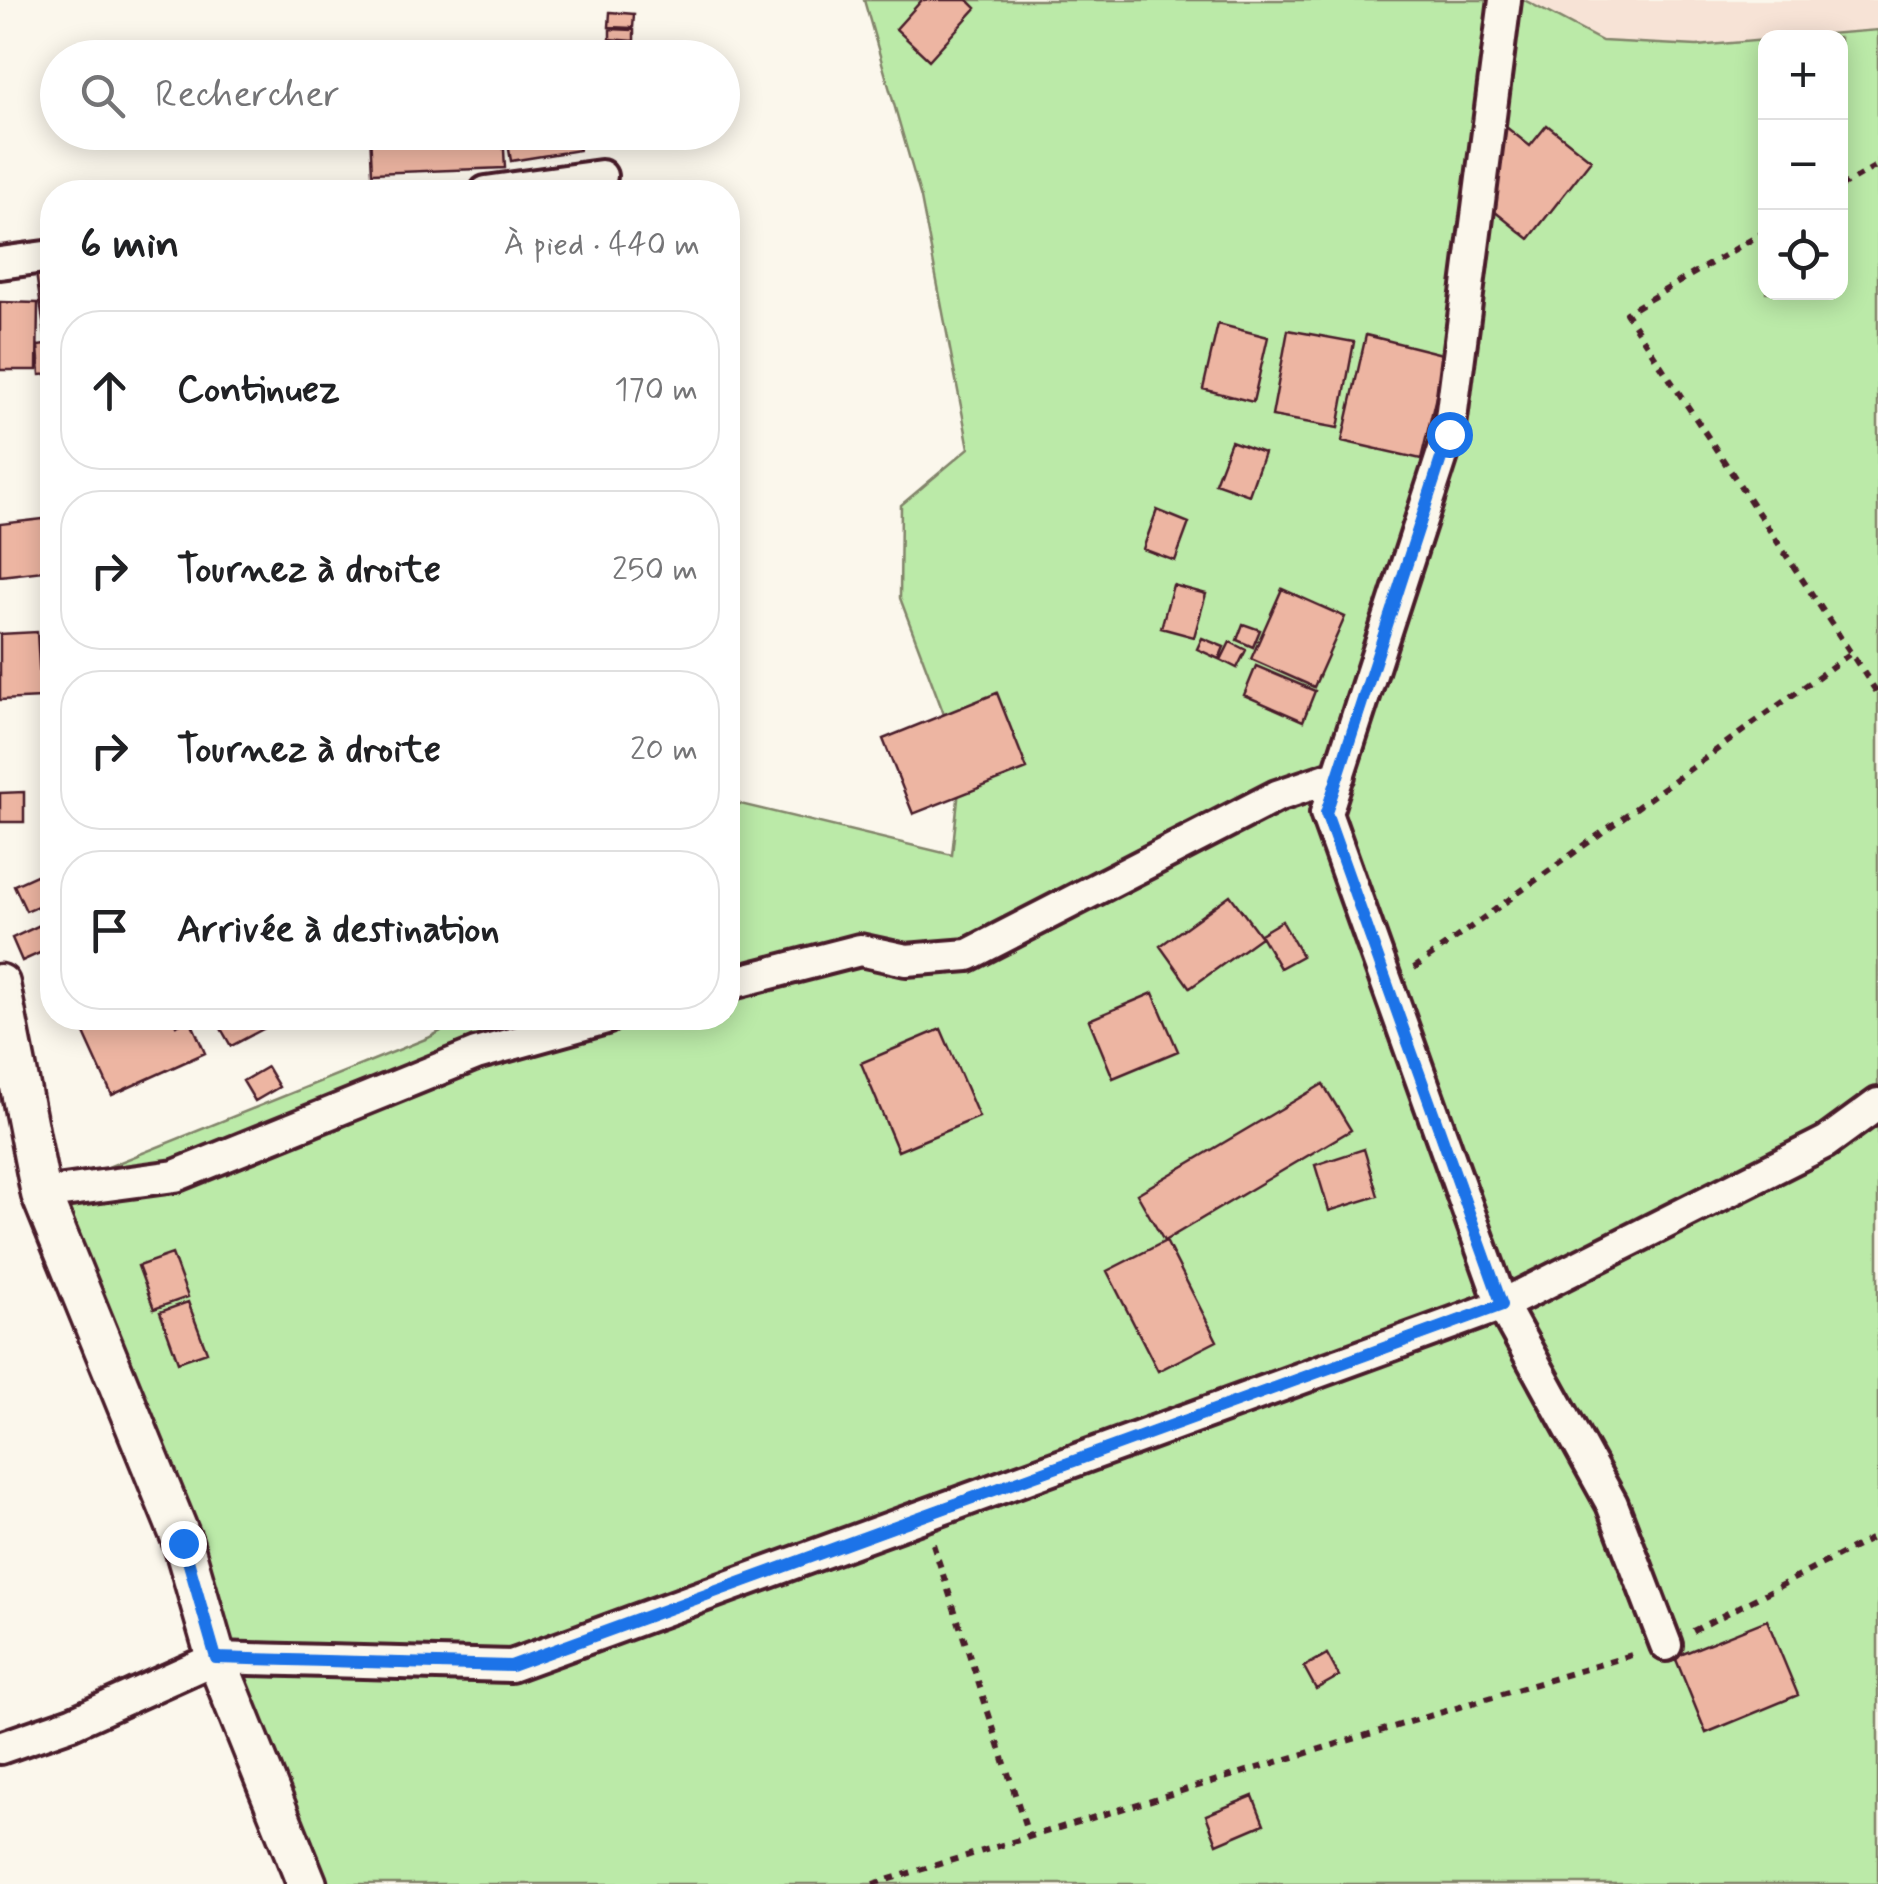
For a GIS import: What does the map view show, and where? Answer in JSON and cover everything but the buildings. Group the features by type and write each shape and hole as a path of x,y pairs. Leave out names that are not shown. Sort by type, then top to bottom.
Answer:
{"street":[{"path":"1505,0 1449,434 1326,813 1502,1305 1612,1504 1666,1645"},
{"path":"572,180 601,176"},
{"path":"0,264 40,258"},
{"path":"740,981 860,950 906,960 968,954 1276,796 1339,775"},
{"path":"0,984 41,1194 183,1543 216,1658 307,1884"},
{"path":"41,1194 175,1176 476,1054 563,1030"},
{"path":"0,1748 72,1723 216,1658 511,1666 1502,1305 1826,1142 1878,1104"}],"path":[{"path":"1848,182 1878,165"},
{"path":"1758,236 1626,312 1878,694"},
{"path":"1389,986 1851,652"},
{"path":"924,1516 1030,1837"},
{"path":"873,1884 1666,1645 1878,1535"}],"shaded area":[{"path":"1524,0 1878,0 1878,30 1758,30 1758,41 1697,46 1602,41"}],"green space":[{"path":"864,0 1524,0 1602,41 1697,46 1758,41 1758,300 1848,300 1848,32 1878,30 1878,1884 315,1884 41,1194 443,1030 740,1030 740,804 952,855 962,762 900,598 901,505 969,448 921,198"}],"route":[{"path":"183,1543 216,1658 511,1666 1502,1305 1326,813 1449,434"}]}
